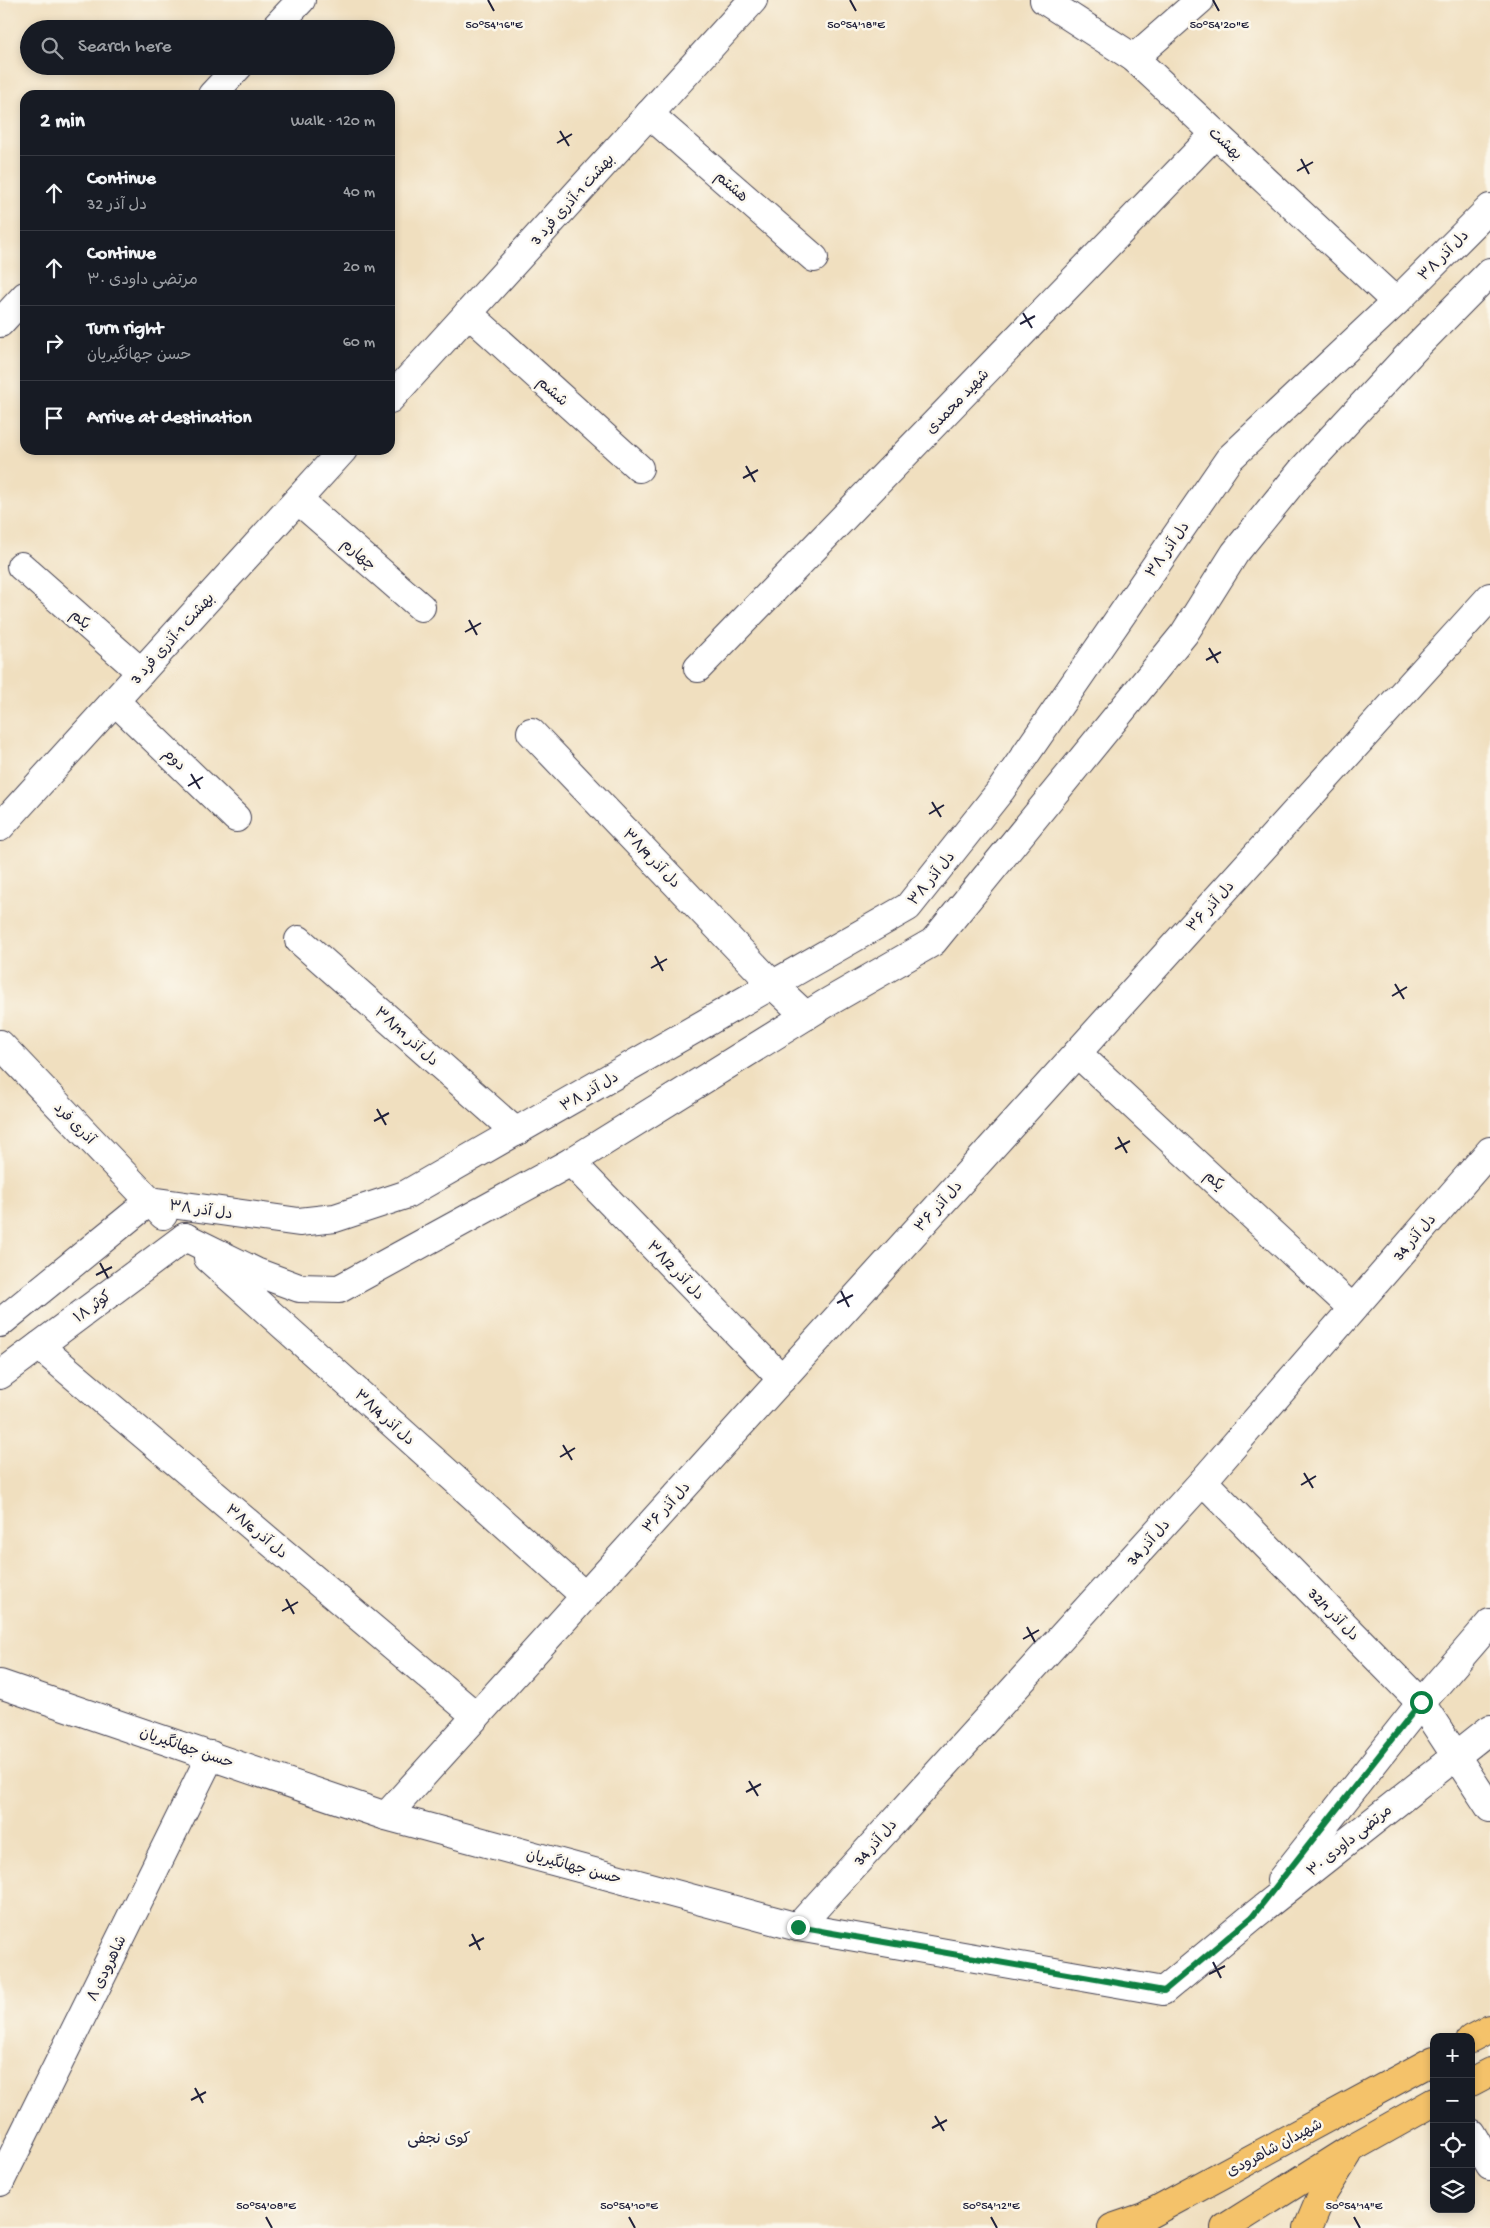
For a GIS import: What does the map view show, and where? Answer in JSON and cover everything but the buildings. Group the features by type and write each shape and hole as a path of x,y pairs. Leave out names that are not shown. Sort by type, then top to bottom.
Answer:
{"main road":[{"path":"1475,2037 1490,2029"},
{"name":"شهیدان شاهرودی","path":"1112,2228 1149,2224 1430,2062"},
{"path":"1475,2080 1490,2072"},
{"path":"1225,2228 1352,2148 1430,2104"},
{"path":"1308,2228 1321,2197 1352,2148"}],"street":[{"path":"282,20 301,0"},
{"name":"بهشت 1-آذری فرد 3","path":"395,393 753,0"},
{"name":"بهشت","path":"1044,0 1134,58 1396,302"},
{"path":"1134,58 1200,0"},
{"path":"217,90 231,75"},
{"name":"هشتم","path":"649,114 814,258"},
{"name":"شهید محمدی","path":"698,668 1215,134"},
{"name":"دل آذر ۳۸","path":"150,1201 299,1222 335,1218 405,1195 908,907 1001,790 1229,459 1396,302 1490,208"},
{"name":"دل آذر ۳۸","path":"185,1237 256,1272 299,1288 339,1289 571,1162 806,1016 933,942 1184,634 1235,553 1303,469 1419,344 1490,272"},
{"path":"0,323 20,301"},
{"name":"ششم","path":"468,313 638,468"},
{"name":"بهشت 1-آذری فرد 3","path":"0,827 338,455"},
{"name":"چهارم","path":"298,500 420,607"},
{"name":"یکم","path":"21,566 141,672"},
{"name":"دل آذر ۳۶","path":"386,1816 1490,597"},
{"name":"دوم","path":"115,701 236,818"},
{"name":"دل آذر ۳۸/9","path":"531,732 773,985 806,1016"},
{"name":"دل آذر ۳۸/11","path":"299,940 516,1132"},
{"name":"آذری فرد","path":"0,1044 185,1237"},
{"name":"یکم","path":"1077,1053 1352,1308"},
{"name":"دل آذر 34","path":"798,1927 1203,1481 1490,1152"},
{"name":"دل آذر ۳۸/2","path":"571,1162 782,1379"},
{"path":"0,1323 150,1201"},
{"name":"کوثر ۱۸","path":"0,1374 185,1237"},
{"name":"دل آذر ۳۸/4","path":"185,1237 585,1596"},
{"name":"دل آذر ۳۸/6","path":"39,1346 476,1716"},
{"name":"دل آذر 32/1","path":"1203,1481 1421,1702 1454,1756 1490,1808"},
{"path":"1252,1917 1421,1702 1490,1623"},
{"name":"حسن جهانگیریان","path":"0,1684 386,1816 798,1927 1164,1991"},
{"name":"۳۰ مرتضی داودی","path":"1164,1991 1252,1917 1490,1729"},
{"name":"شاهرودی ۸","path":"0,2182 211,1755"},
{"path":"1475,2141 1490,2166"}],"district":[{"name":"کوی نجفی","path":"439,2137"}],"route":[{"path":"798,1927 1164,1991 1252,1917 1421,1702"}]}
